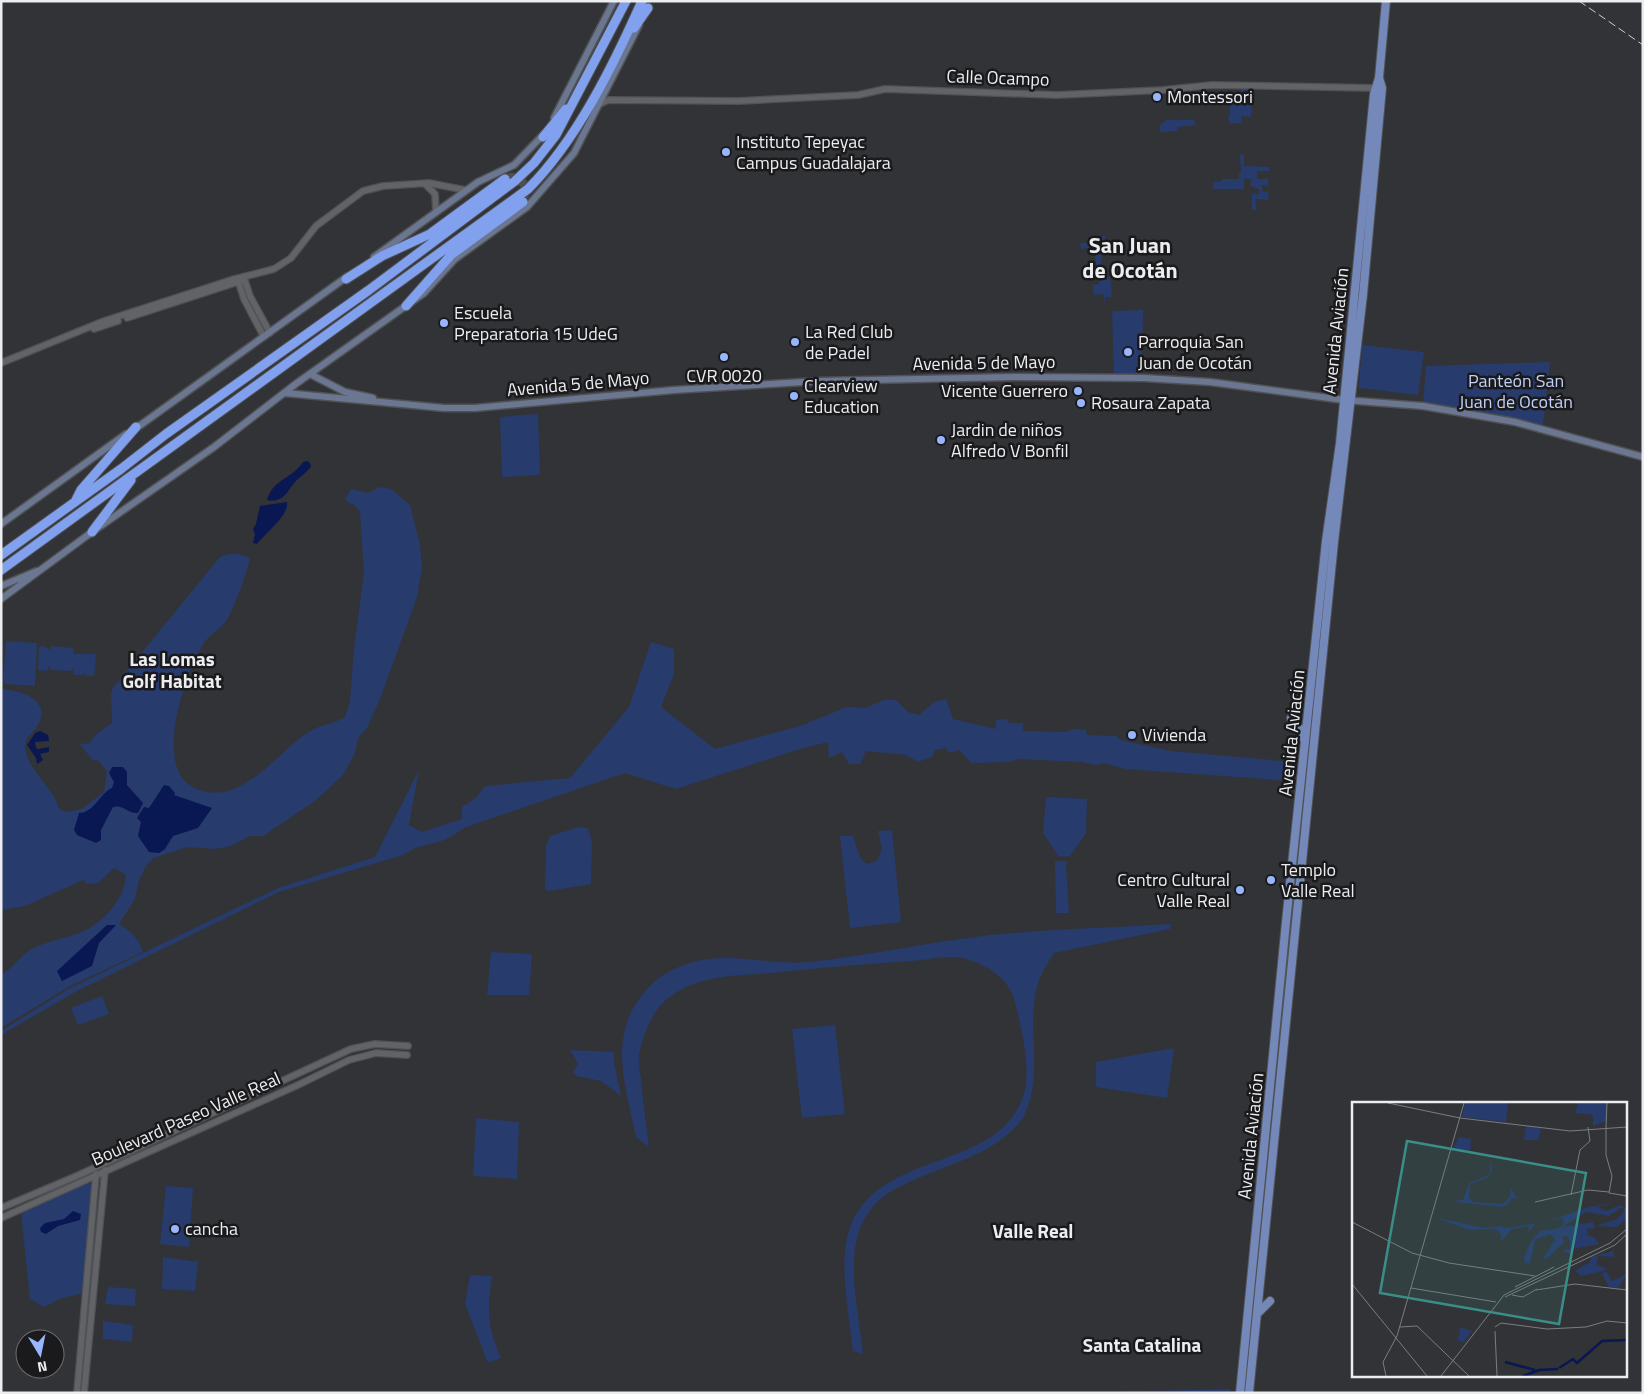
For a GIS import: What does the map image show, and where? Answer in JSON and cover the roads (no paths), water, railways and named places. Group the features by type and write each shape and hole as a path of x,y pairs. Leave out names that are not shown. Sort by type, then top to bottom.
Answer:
{"highway":[{"path":"1,555 76,502 166,434 369,290 509,186 546,149 566,120 626,1"},
{"path":"1,570 528,189 540,177 567,142 647,4"},
{"path":"543,137 583,84"},
{"path":"346,279 382,256 430,234 504,179"},
{"path":"406,306 451,255 523,202"},
{"path":"76,502 81,490 136,427"},
{"path":"92,532 137,473"}],"main road":[{"path":"1,524 346,279 465,190 514,165 543,137 575,80 614,1"},
{"name":"Avenida Aviación","path":"1348,400 1375,88 1379,78 1386,1"},
{"path":"1,599 92,532 214,447 310,374 424,293 455,259 527,207 574,152 600,104 647,4"},
{"name":"Avenida Aviación","path":"1240,1393 1306,747 1373,187 1382,88 1379,78"},
{"name":"Avenida 5 de Mayo","path":"310,374 345,392 372,398 442,405 496,406"},
{"name":"Avenida 5 de Mayo","path":"285,394 444,408 486,408 674,390 820,381 1014,376 1144,378 1210,382 1348,400 1422,406 1515,422 1643,457"},
{"name":"Avenida Aviación","path":"1250,1393 1330,541"},
{"path":"1,586 43,569"},
{"path":"1291,718 1301,730 1306,747"},
{"path":"1257,1314 1270,1301"},
{"path":"1242,1370 1252,1371"}],"street":[{"name":"Calle Ocampo","path":"600,104 608,100 740,101 858,94 885,89 1057,95 1163,90 1222,84 1375,88"},
{"path":"606,90 610,98 619,101"},
{"path":"1,363 105,323 274,269 291,258 316,226 363,191 382,186 425,184 465,190"},
{"path":"425,184 435,194 436,212"},
{"path":"241,279 247,298 267,334"},
{"name":"Boulevard Paseo Valle Real","path":"1,1208 106,1163 350,1049 369,1044 405,1046 405,1055 368,1054 355,1058 1,1218"},
{"path":"385,1044 385,1053"},
{"path":"292,1076 298,1080 298,1085"},
{"path":"84,1393 79,1368 82,1324 106,1163"},
{"path":"77,1393 86,1369 90,1326 96,1167"},
{"path":"82,1324 90,1326"},
{"path":"81,1338 88,1339"},
{"path":"79,1368 86,1369"}],"tunnel":[{"path":"505,179 514,177 524,184 526,187 523,202"}],"railway":[{"path":"1579,1 1643,45"}],"place":[{"name":"Montessori","path":"1157,97"},
{"name":"Instituto Tepeyac Campus Guadalajara","path":"726,152"},
{"name":"Escuela Preparatoria 15 UdeG","path":"444,323"},
{"name":"La Red Club de Padel","path":"795,342"},
{"name":"Parroquia San Juan de Ocotán","path":"1128,352"},
{"name":"CVR 0020","path":"724,357"},
{"name":"Vicente Guerrero","path":"1078,391"},
{"name":"Clearview Education","path":"794,396"},
{"name":"Rosaura Zapata","path":"1081,403"},
{"name":"Jardin de niños Alfredo V Bonfil","path":"941,440"},
{"name":"Vivienda","path":"1132,735"},
{"name":"Templo Valle Real","path":"1271,880"},
{"name":"Centro Cultural Valle Real","path":"1240,890"},
{"name":"cancha","path":"175,1229"}],"district":[{"name":"San Juan de Ocotán","path":"1130,258"},
{"name":"Las Lomas Golf Habitat","path":"172,670"},
{"name":"Valle Real","path":"1033,1231"},
{"name":"Santa Catalina","path":"1142,1345"}],"park label":[{"name":"Panteón San Juan de Ocotán","path":"1516,391"}]}
